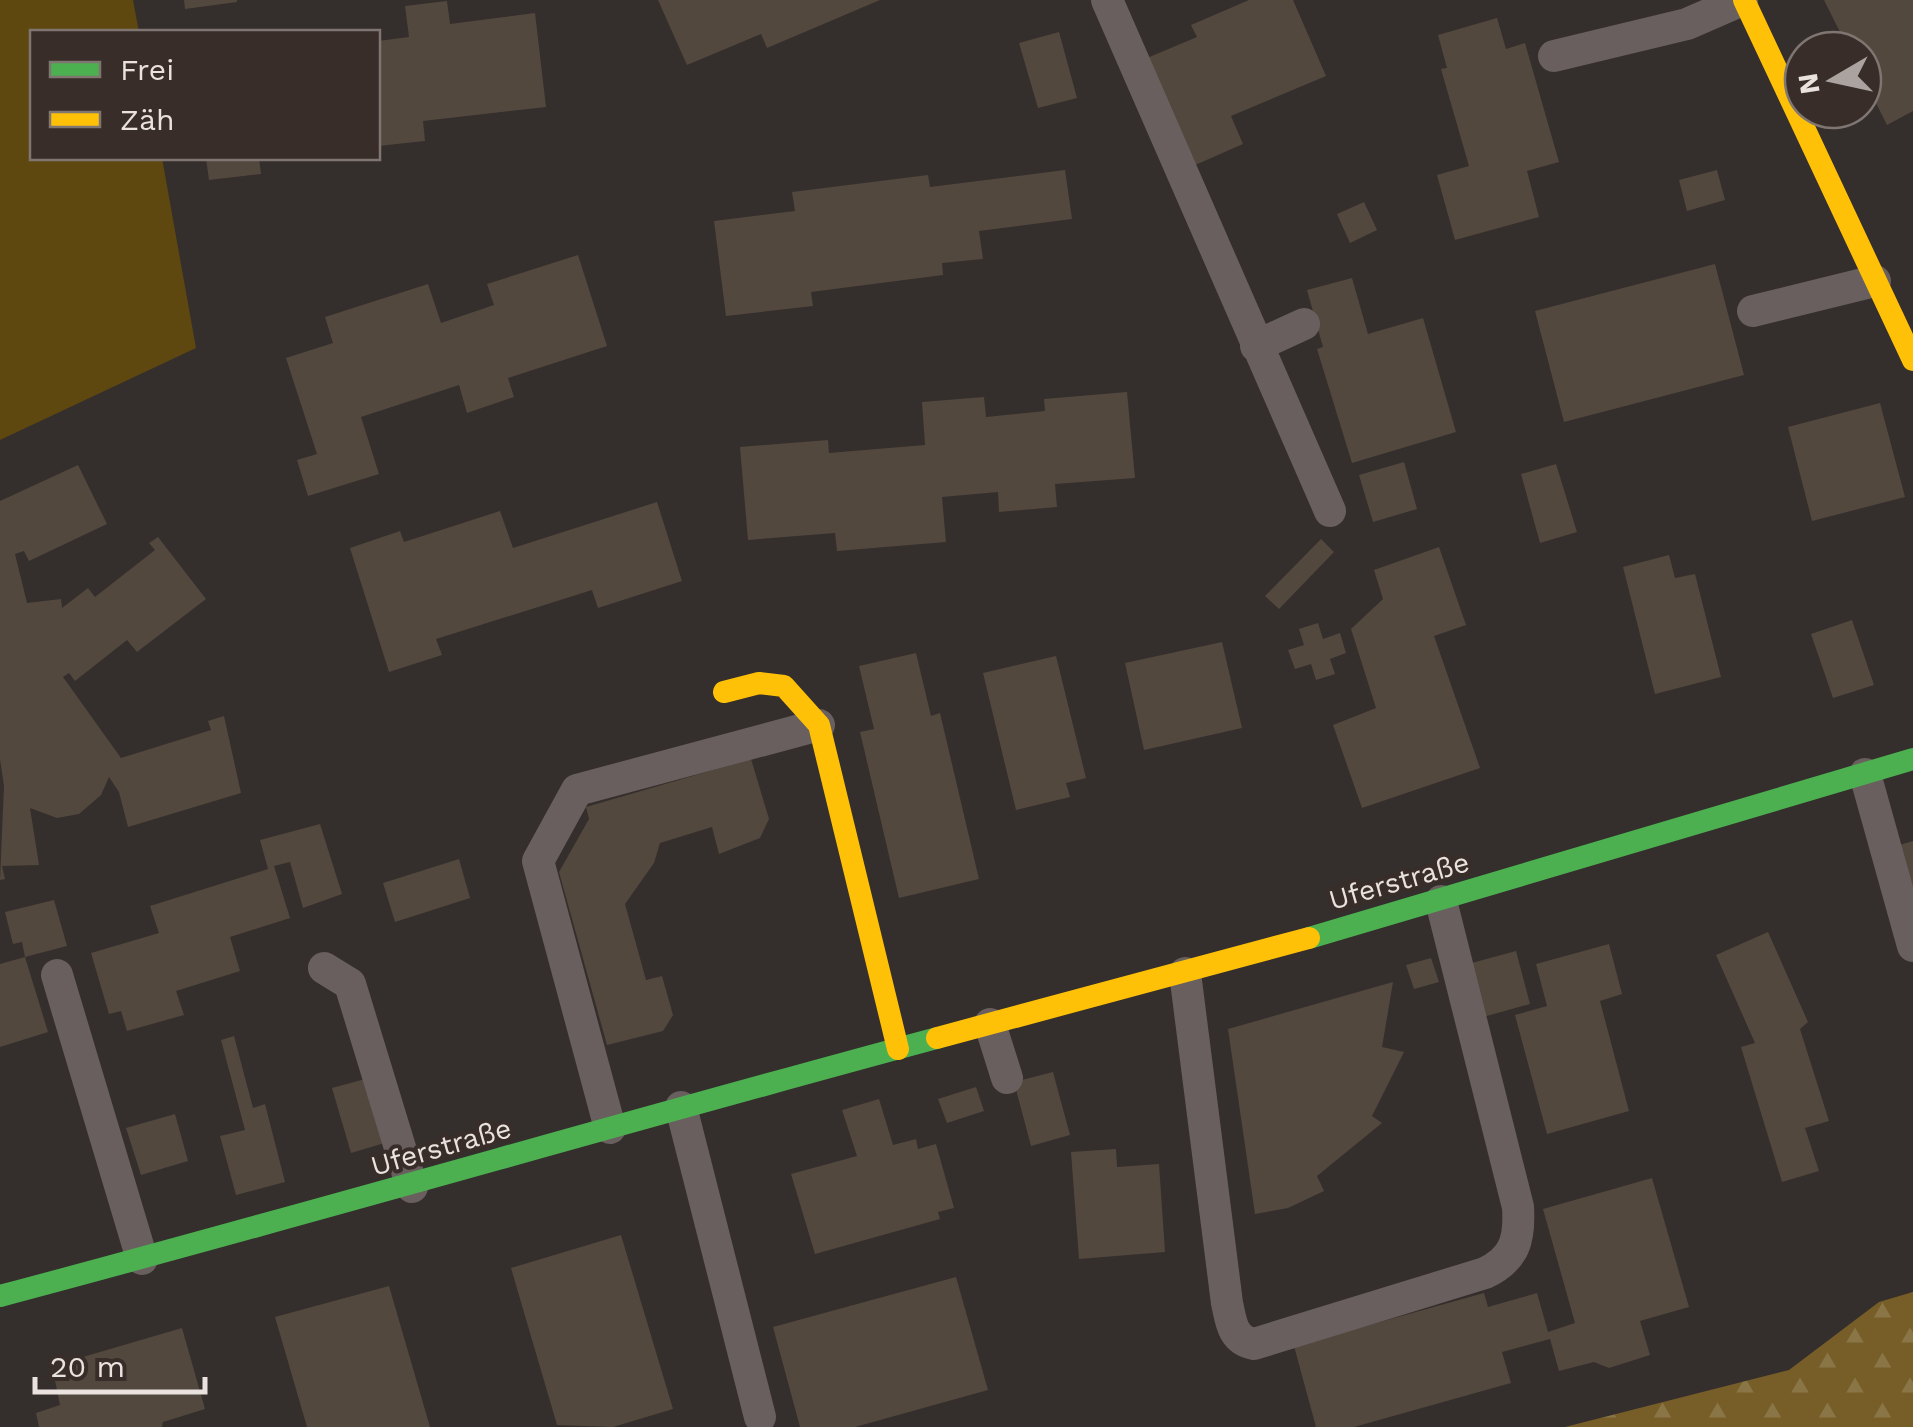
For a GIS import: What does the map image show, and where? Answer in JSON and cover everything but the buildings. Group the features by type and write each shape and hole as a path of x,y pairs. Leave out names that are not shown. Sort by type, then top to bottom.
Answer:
{"street":[{"path":"1743,0 1913,360"},
{"path":"724,692 760,683 784,686 819,726 898,1049"},
{"name":"Uferstraße","path":"0,1296 412,1188 681,1107 1185,973 1441,901 1913,759"}],"lane":[{"path":"1107,0 1330,511"},
{"path":"1554,56 1687,24 1743,0"},
{"path":"1753,311 1874,281"},
{"path":"1256,346 1304,324"},
{"path":"610,1128 538,862 577,790 819,726"},
{"path":"1865,774 1913,946"},
{"path":"1185,973 1227,1303 1234,1332 1254,1344 1485,1273 1500,1266 1518,1242 1518,1208 1441,901"},
{"path":"324,968 350,984 412,1188"},
{"path":"57,975 142,1259"},
{"path":"990,1024 1007,1078"},
{"path":"681,1107 760,1417"}],"green space":[{"path":"1913,1292 1913,1427 1565,1427 1789,1370 1879,1302"}],"shaded area":[{"path":"0,0 133,0 139,30 30,30 30,160 162,160 196,348 0,440"}],"traffic: fast":[{"path":"1309,938 1913,759"},
{"path":"0,1296 937,1038"}],"traffic: slow":[{"path":"1744,0 1913,360"},
{"path":"724,692 759,683 784,686 819,725 898,1049"},
{"path":"937,1038 1309,938"}]}
